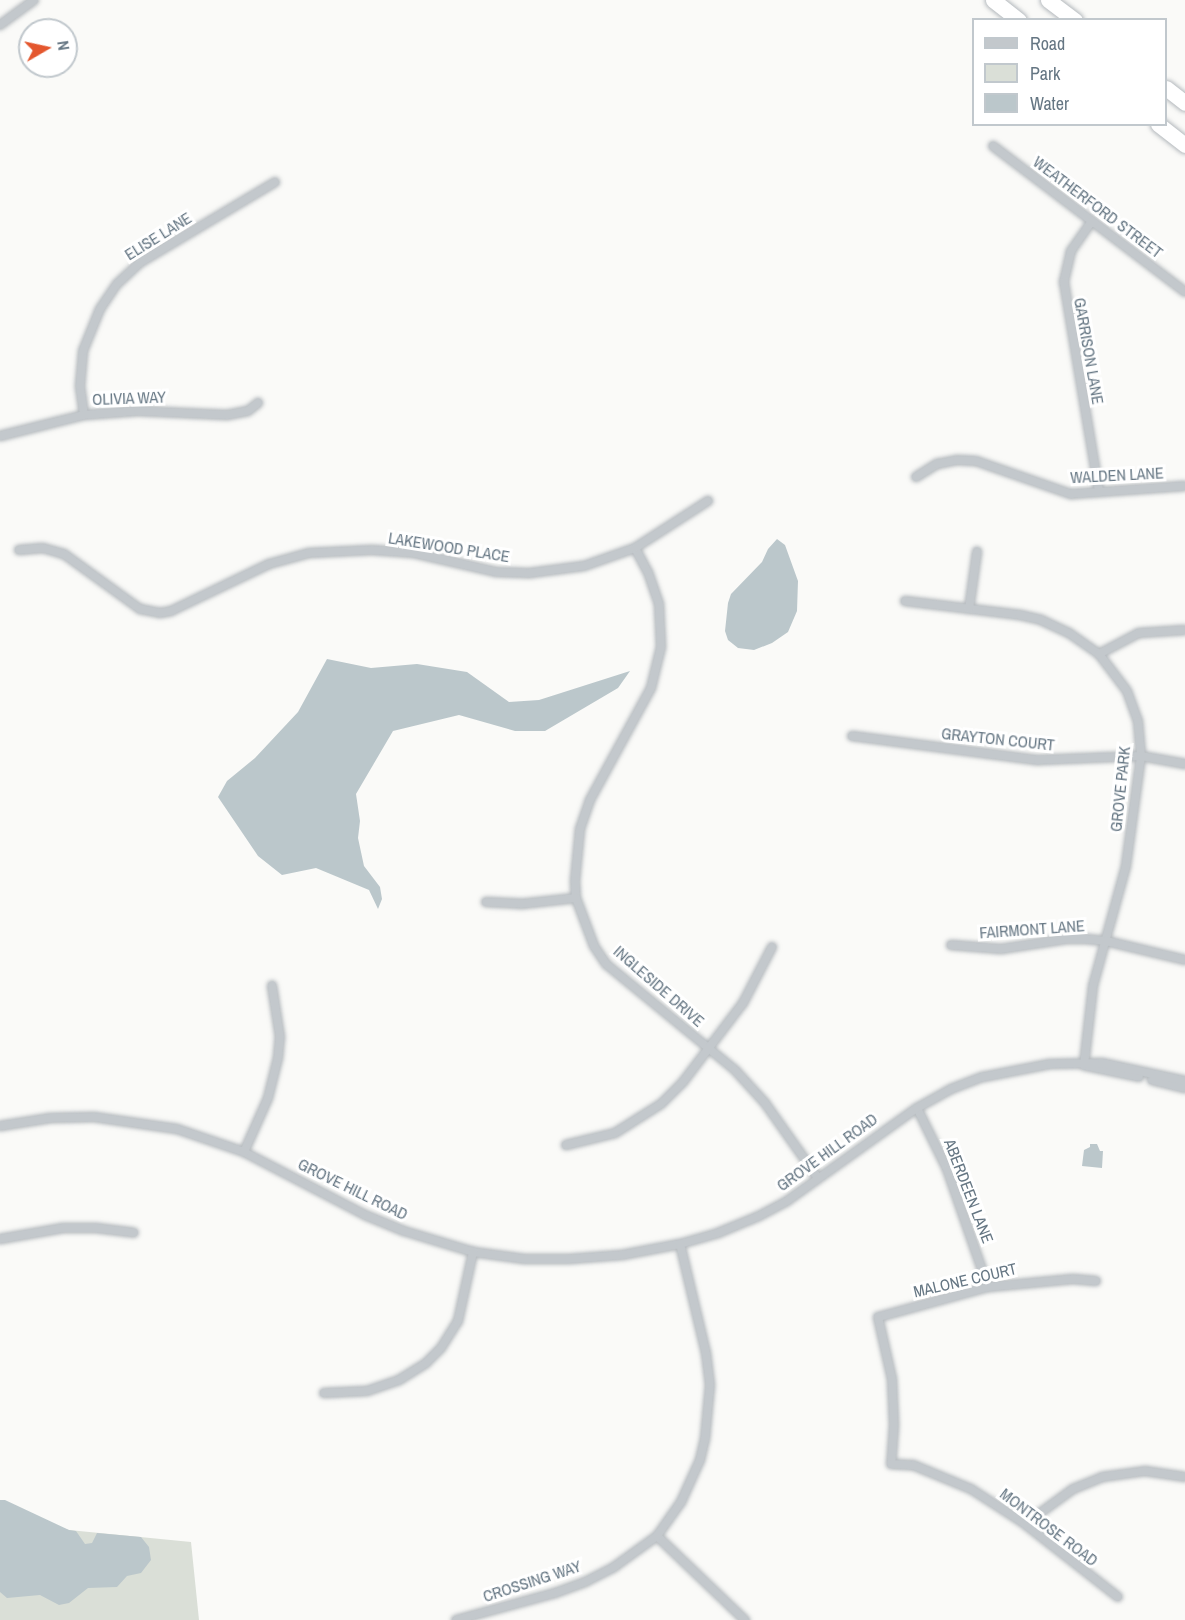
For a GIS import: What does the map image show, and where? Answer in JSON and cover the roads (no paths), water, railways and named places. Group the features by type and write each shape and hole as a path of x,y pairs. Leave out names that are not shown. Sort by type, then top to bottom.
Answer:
{"highway":[{"path":"993,0 1016,18"},
{"path":"1048,0 1071,18"},
{"path":"1167,89 1185,103"},
{"path":"1161,126 1185,145"}],"street":[{"path":"0,25 34,0"},
{"name":"WEATHERFORD STREET","path":"993,146 1185,292"},
{"name":"ELISE LANE","path":"84,414 80,386 83,351 100,309 117,284 148,258 275,182"},
{"name":"GARRISON LANE","path":"1092,221 1071,251 1066,267 1064,295 1098,492"},
{"name":"OLIVIA WAY","path":"0,436 84,414 138,411 227,415 248,411 258,403"},
{"name":"WALDEN LANE","path":"916,477 938,464 957,460 976,461 1071,494 1185,486"},
{"name":"LAKEWOOD PLACE","path":"18,550 43,548 64,554 140,609 160,613 171,611 269,564 309,553 372,550 414,553 496,572 530,573 584,566 635,548 708,501"},
{"name":"INGLESIDE DRIVE","path":"635,548 659,604 661,647 651,688 586,809 577,850 576,898 594,946 606,964 735,1070 765,1103 818,1178"},
{"path":"969,609 976,552"},
{"name":"GROVE PARK","path":"905,601 1041,620 1069,633 1099,654 1127,691 1138,721 1141,756 1126,866 1093,986 1084,1065"},
{"path":"1099,654 1139,633 1185,630"},
{"name":"GRAYTON COURT","path":"852,736 1038,760 1141,756 1185,764"},
{"path":"486,902 521,904 576,898"},
{"name":"FAIRMONT LANE","path":"951,945 1001,949 1066,939 1106,941 1185,960"},
{"path":"566,1145 604,1137 634,1123 661,1104 683,1082 709,1049 750,991 772,947"},
{"path":"244,1152 268,1098 278,1058 280,1037 272,986"},
{"name":"GROVE HILL ROAD","path":"0,1126 50,1118 126,1120 177,1129 244,1152 365,1215 404,1231 473,1252 525,1259 569,1259 622,1255 680,1244 718,1233 759,1216 787,1201 917,1108 951,1089 983,1077 1050,1064 1102,1063 1185,1082"},
{"name":"GROVE HILL ROAD","path":"1084,1065 1185,1088"},
{"name":"ABERDEEN LANE","path":"917,1108 947,1169 988,1287"},
{"path":"0,1239 63,1228 96,1228 134,1233"},
{"name":"CROSSING WAY","path":"456,1620 474,1618 585,1582 614,1567 657,1536 681,1502 696,1470 705,1439 709,1406 706,1353 680,1244"},
{"path":"324,1393 368,1391 399,1380 426,1362 441,1348 458,1321 473,1252"},
{"name":"MALONE COURT","path":"891,1464 894,1425 892,1379 878,1317 988,1287 1027,1281 1072,1279 1096,1281"},
{"name":"MONTROSE ROAD","path":"891,1464 913,1465 942,1475 971,1489 1025,1524 1118,1597"},
{"path":"1025,1524 1073,1489 1102,1477 1145,1471 1185,1477"},
{"path":"657,1536 745,1620"}],"water":[{"path":"777,539 785,545 798,581 797,611 788,632 772,643 754,650 738,648 728,640 725,631 731,594 762,562 768,549"},
{"path":"327,659 371,668 417,664 467,672 509,702 539,700 630,671 618,688 545,731 515,731 459,715 393,731 356,794 360,821 358,838 364,866 380,887 382,899 378,909 369,890 316,868 282,875 258,856 218,797 227,781 255,758 298,712"},
{"path":"1090,1144 1097,1144 1100,1151 1103,1151 1102,1168 1082,1166 1084,1150 1090,1147"},
{"path":"0,1500 5,1500 69,1530 76,1531 85,1544 92,1543 97,1533 141,1537 149,1547 151,1560 141,1573 127,1576 117,1587 88,1588 69,1603 59,1605 40,1595 7,1598 0,1592"}]}
